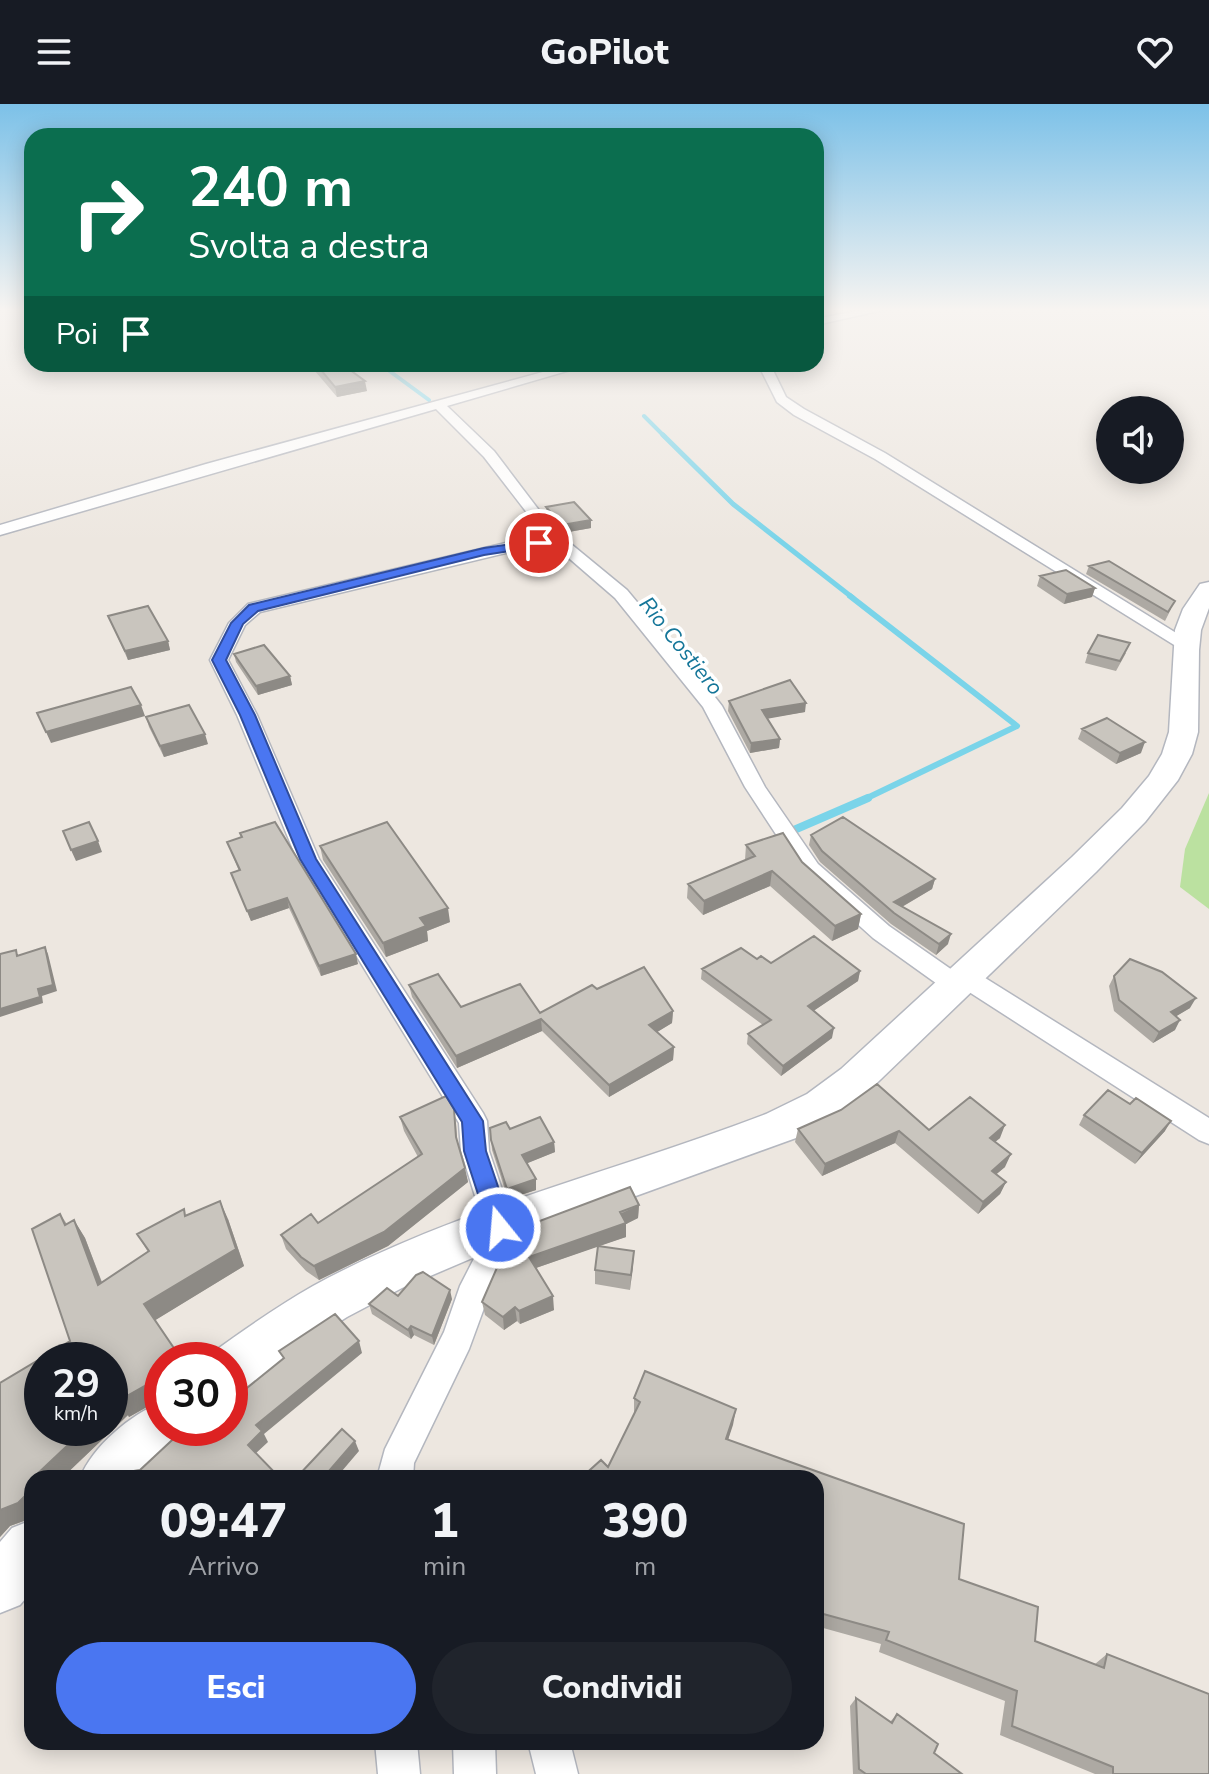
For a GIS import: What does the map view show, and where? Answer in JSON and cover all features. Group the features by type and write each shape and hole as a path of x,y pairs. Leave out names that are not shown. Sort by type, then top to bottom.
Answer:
{"main road":[{"path":"248,1357 298,1322 378,1277 500,1228 777,1130 839,1094 1116,833 1164,776 1177,754 1188,718 1187,625 1209,589"},
{"path":"116,1470 144,1444"},
{"path":"0,1585 24,1557"}],"street":[{"path":"0,530 502,386"},
{"path":"775,386 781,399 799,412 906,471 1185,644"},
{"path":"437,403 489,454 549,533 621,594 712,706 755,787 810,869 881,932 1209,1132"},
{"path":"396,1470 397,1461 458,1338 476,1286 498,1242 500,1228 475,1151 473,1121 308,859 247,715 219,660 238,623 254,608 497,549 539,543 568,549"},
{"path":"397,1750 399,1774"},
{"path":"474,1750 475,1774"},
{"path":"551,1750 557,1774"}],"green space":[{"path":"1209,793 1209,909 1180,887 1185,849"}],"building":[{"path":"574,502 591,520 562,525 546,507"},
{"path":"1109,561 1175,601 1168,612 1089,566"},
{"path":"1066,570 1095,588 1067,594 1040,576"},
{"path":"148,606 168,641 125,651 108,616"},
{"path":"1098,635 1130,643 1120,661 1088,653"},
{"path":"264,645 290,676 256,686 234,654"},
{"path":"790,680 806,703 762,710 780,739 751,743 729,701"},
{"path":"131,687 141,705 46,732 37,713"},
{"path":"189,705 205,734 160,746 146,717"},
{"path":"1107,718 1145,742 1120,753 1082,729"},
{"path":"843,817 935,879 894,902 951,934 939,944 894,913 822,851 811,835"},
{"path":"89,822 98,841 71,850 63,831"},
{"path":"275,822 356,954 319,966 287,898 247,911 231,873 240,870 227,842 242,837 240,833"},
{"path":"387,822 448,908 420,918 426,926 383,943 320,846"},
{"path":"783,833 802,862 861,914 835,926 772,871 704,901 688,884 755,856 746,845"},
{"path":"814,936 860,971 808,1006 834,1028 783,1066 748,1034 771,1020 702,969 741,948 757,959 761,956 771,963"},
{"path":"45,947 53,985 38,989 40,997 0,1009 0,954 16,950 17,956"},
{"path":"1130,959 1162,972 1196,998 1171,1012 1180,1020 1159,1032 1119,1000 1114,976"},
{"path":"644,967 673,1011 649,1025 674,1047 609,1085 541,1019 456,1056 409,985 438,974 461,1007 520,984 540,1013 592,985 597,989"},
{"path":"877,1084 929,1130 970,1097 1005,1125 990,1138 1011,1154 992,1171 1006,1182 983,1202 899,1131 825,1164 798,1129 841,1110"},
{"path":"1108,1090 1130,1104 1136,1098 1171,1121 1142,1153 1084,1115"},
{"path":"446,1096 454,1109 456,1137 465,1168 384,1232 314,1266 301,1257 281,1235 311,1214 318,1223 422,1154 400,1117"},
{"path":"540,1117 554,1142 522,1155 536,1179 507,1189 490,1128 506,1122 510,1129"},
{"path":"630,1187 639,1205 620,1212 626,1223 529,1257 553,1296 519,1311 515,1307 503,1317 482,1302 513,1231"},
{"path":"220,1201 236,1249 144,1304 170,1342 144,1342 144,1386 128,1395 128,1342 68,1342 32,1229 60,1214 65,1225 74,1220 98,1285 149,1251 137,1234 184,1209 185,1216"},
{"path":"598,1246 634,1251 631,1275 595,1270"},
{"path":"423,1272 450,1290 432,1336 411,1326 408,1330 369,1304 387,1288 398,1296 416,1275"},
{"path":"335,1314 359,1341 256,1425 262,1431 248,1445 248,1387 284,1358 279,1351"},
{"path":"24,1369 24,1446 67,1446 41,1470 24,1470 24,1497 18,1503 0,1510 0,1383"},
{"path":"645,1371 736,1409 726,1439 813,1470 590,1470 601,1460 608,1467 640,1402 634,1398"},
{"path":"342,1429 355,1441 330,1470 304,1470"},
{"path":"248,1445 272,1470 140,1470 166,1446"},
{"path":"824,1474 964,1524 959,1579 1038,1607 1035,1641 1104,1668 1107,1654 1209,1694 1209,1774 1113,1774 1113,1767 1012,1726 1017,1691 886,1640 889,1632 824,1614"},
{"path":"856,1698 892,1723 897,1714 938,1744 934,1753 962,1774 866,1774 859,1769"}],"waterway":[{"path":"410,386 429,400"},
{"path":"644,416 663,435"},
{"path":"663,435 733,504 853,598"},
{"path":"850,596 1017,726 863,800"},
{"path":"787,833 868,798"}],"route":[{"path":"500,1228 475,1151 473,1121 308,859 247,715 219,660 238,623 254,608 484,551 539,543"}],"water label":[{"name":"Rio Costiero","path":"681,646"}]}
